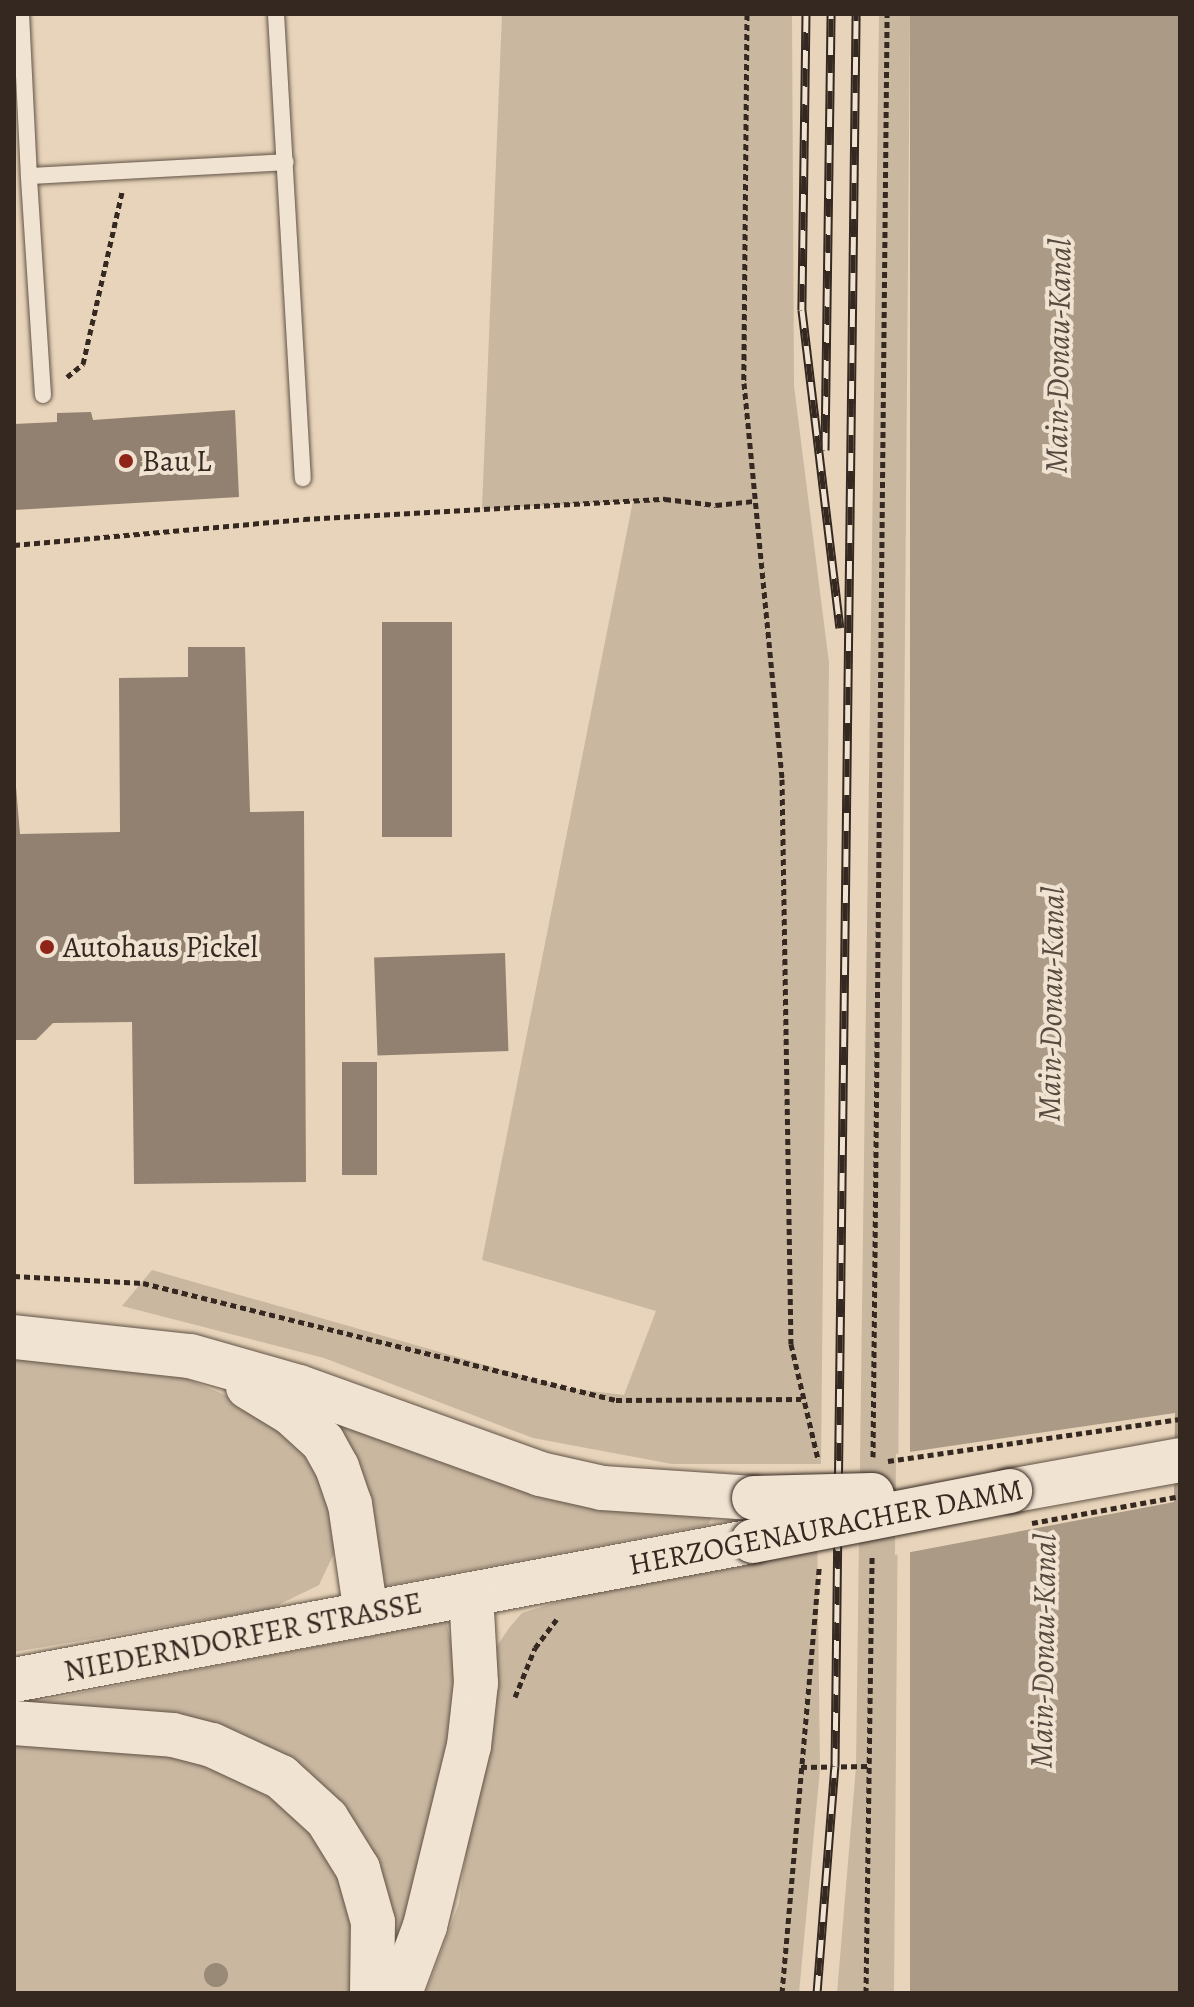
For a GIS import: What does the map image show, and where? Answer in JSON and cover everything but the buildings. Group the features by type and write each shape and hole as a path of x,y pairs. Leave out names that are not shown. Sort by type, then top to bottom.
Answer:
{"main road":[{"path":"14,1337 190,1356 299,1387 540,1474 754,1519"},
{"path":"190,1356 280,1406 323,1442 350,1504 366,1614"},
{"name":"HERZOGENAURACHER DAMM","path":"471,1594 754,1519 1010,1491 1180,1460"},
{"path":"400,1993 429,1911 469,1746 476,1683 471,1594"},
{"name":"NIEDERNDORFER STRASSE","path":"24,1678 471,1594"},
{"path":"21,1723 173,1735 212,1745 281,1777 327,1819 358,1869 373,1922 372,1993"}],"lane":[{"path":"21,14 43,395"},
{"path":"276,14 303,478"},
{"path":"29,176 286,162"}],"path":[{"path":"747,14 742,307 753,501 782,779 791,1344 801,1399 821,1467"},
{"path":"873,1463 887,14"},
{"path":"43,395 83,364 122,199 122,171"},
{"path":"14,545 304,519 665,499 716,505 753,501"},
{"path":"14,1276 143,1283 616,1400 801,1399"},
{"path":"861,1465 1180,1419"},
{"path":"866,1993 872,1543"},
{"path":"782,1993 814,1577 823,1560"},
{"path":"512,1705 535,1648 553,1621 565,1615"},
{"path":"801,1767 870,1766"}],"shaded area":[{"path":"502,14 792,14 794,386 829,663 821,1464 672,1464 533,1438 324,1358 122,1306 152,1270 566,1388 624,1395 656,1311 482,1260 633,501 482,509"},
{"path":"879,14 910,14 894,1993 837,1993 856,1767"},
{"path":"1180,579 1180,1993 1165,1993 1171,1458"},
{"path":"14,1357 173,1373 265,1412 287,1428 329,1484 336,1549 319,1585 270,1609 14,1652"},
{"path":"310,1412 713,1515 708,1525 379,1587"},
{"path":"817,1521 820,1769 799,1993 426,1993 459,1903 495,1649 509,1628 522,1613"},
{"path":"446,1621 461,1686 393,1977 316,1789 28,1703"},
{"path":"14,1741 172,1746 277,1790 333,1847 357,1901 357,1993 14,1993"}],"water":[{"name":"Main-Donau-Kanal","path":"910,14 1180,14 1180,1993 910,1993"}],"pier":[{"path":"1175,1413 1174,1502 895,1555 896,1454"}],"railway":[{"path":"806,14 802,310 840,628"},
{"path":"825,450 831,14"},
{"path":"817,1993 835,1766 856,14"}],"place":[{"name":"Bau L","path":"126,461"},
{"name":"Autohaus Pickel","path":"47,947"}]}
